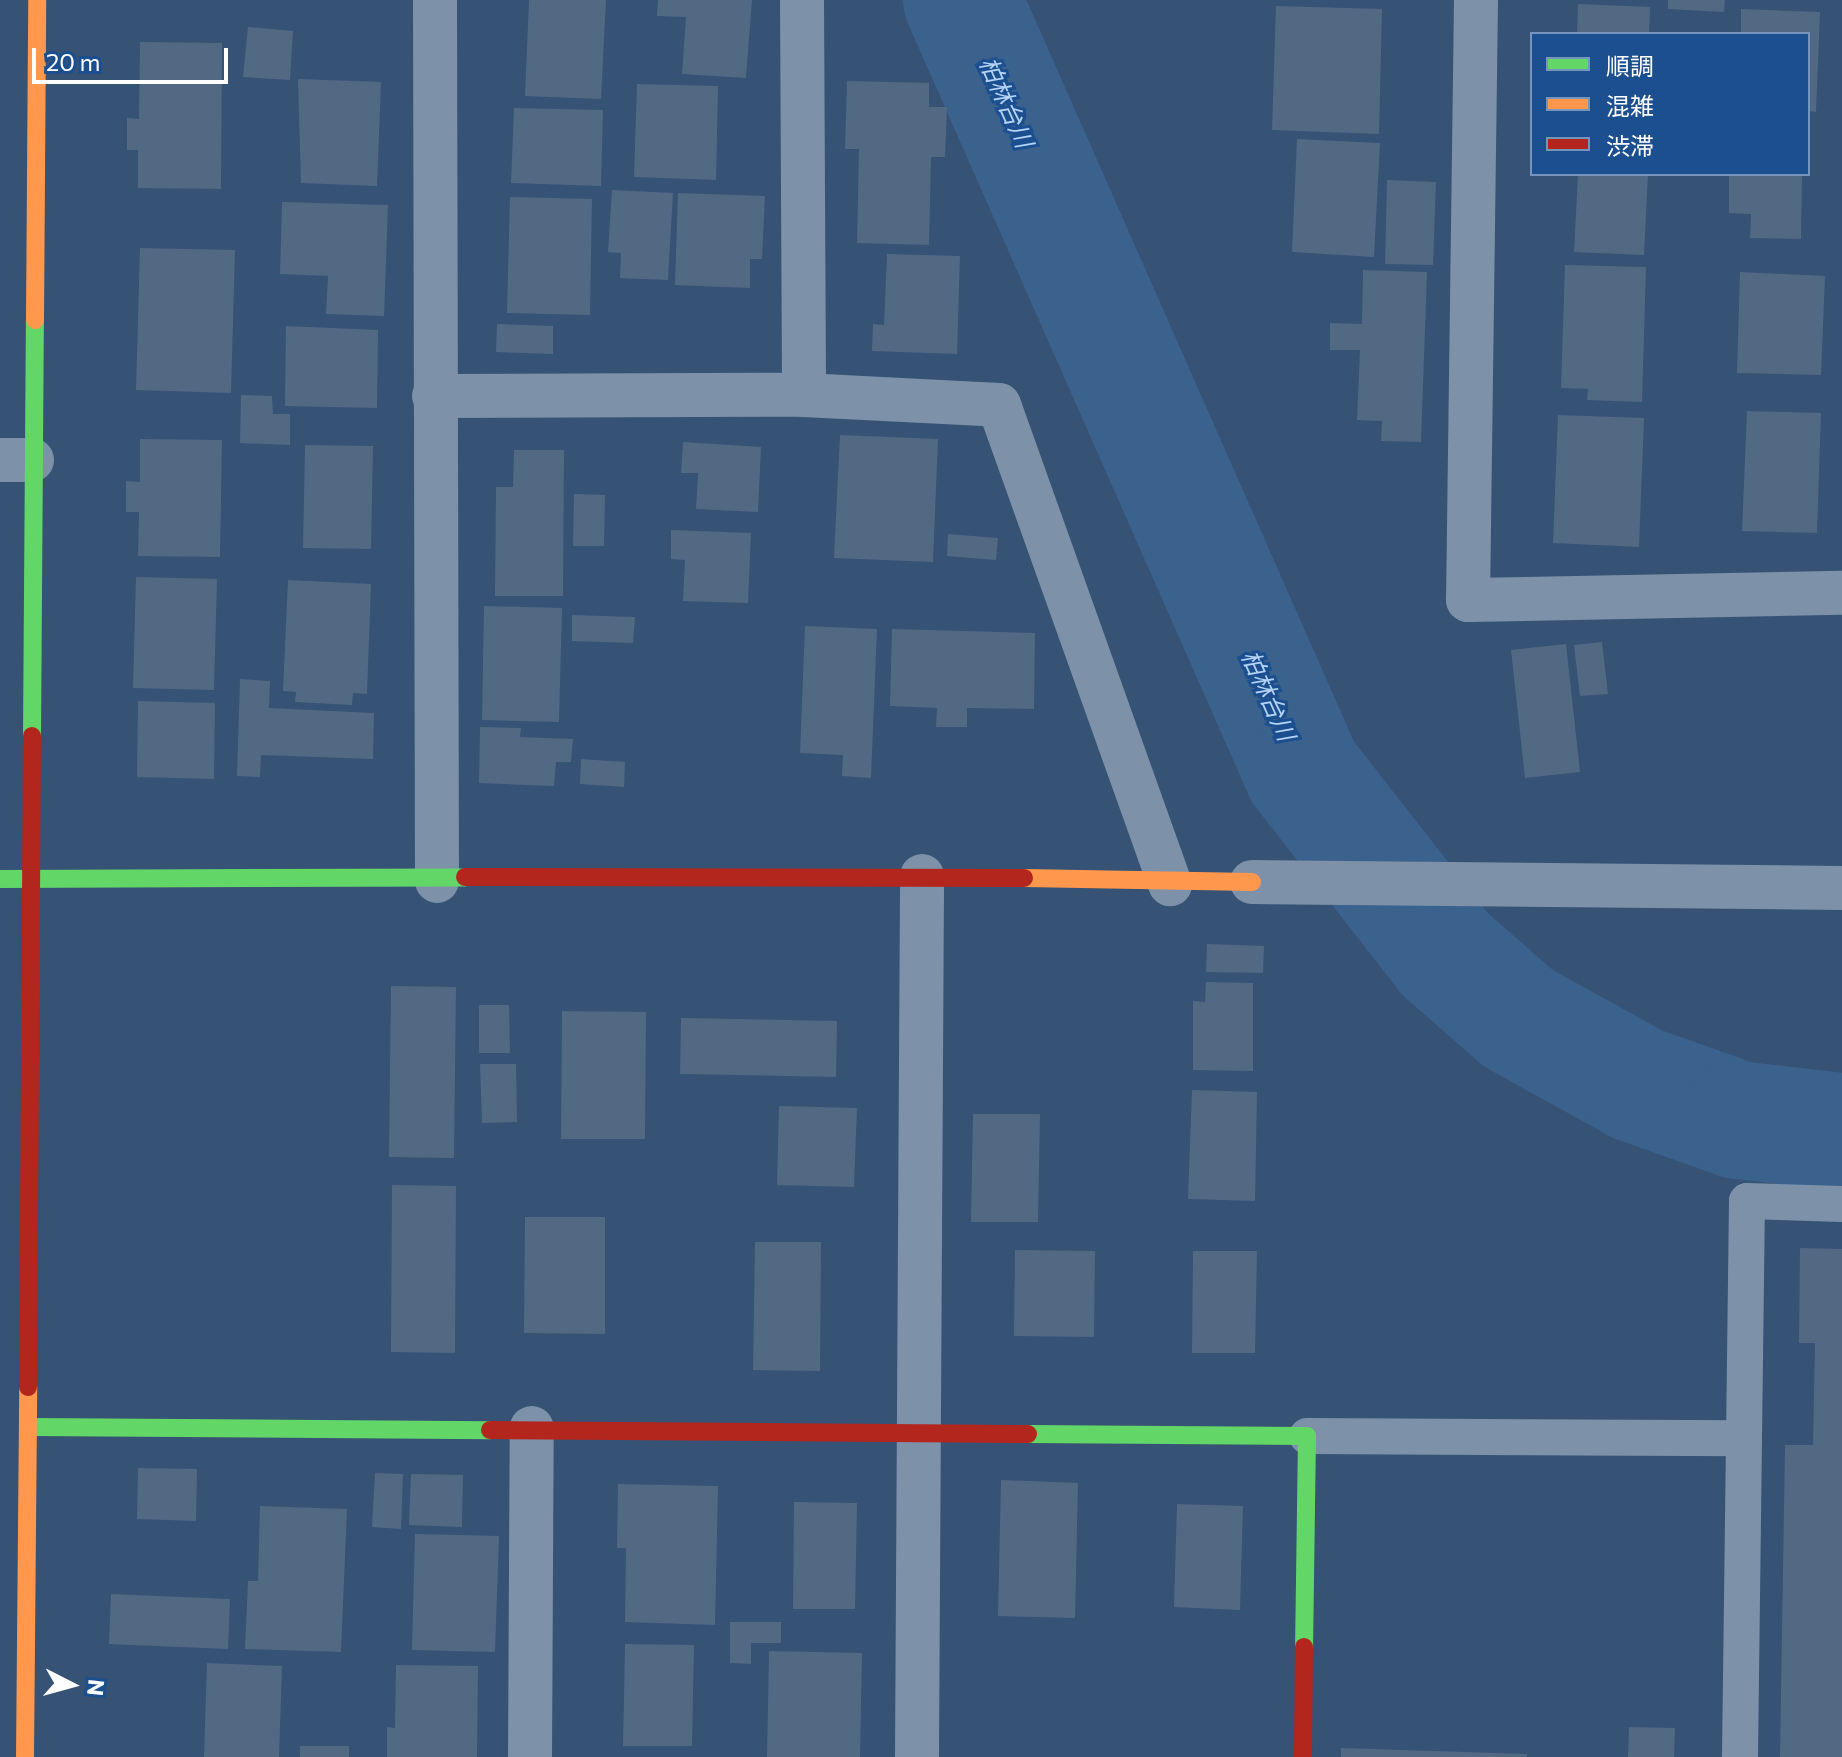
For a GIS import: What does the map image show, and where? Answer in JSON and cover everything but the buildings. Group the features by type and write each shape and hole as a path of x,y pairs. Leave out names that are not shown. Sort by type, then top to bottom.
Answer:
{"street":[{"path":"25,1757 34,880 16,460 37,0"},
{"path":"435,0 437,881"},
{"path":"802,0 804,395"},
{"path":"1476,0 1468,600 1842,593"},
{"path":"434,396 804,395 999,405 1170,884"},
{"path":"917,1757 922,876"},
{"path":"0,879 437,881 922,876 1170,884 1648,883 1842,888"},
{"path":"29,1427 532,1428 1307,1436 1303,1757"},
{"path":"530,1757 532,1428"}],"lane":[{"path":"1740,1757 1747,1201 1842,1204"},
{"path":"1307,1436 1744,1438"}],"waterway":[{"name":"柏林台川","path":"962,0 1303,772 1445,954 1518,1018 1637,1084 1738,1120 1842,1132"}],"traffic: fast":[{"path":"32,736 35,320"},
{"path":"0,879 465,877"},
{"path":"29,1427 490,1430"},
{"path":"1028,1434 1307,1436 1304,1647"}],"traffic: slow":[{"path":"35,320 37,0"},
{"path":"1024,878 1252,882"},
{"path":"25,1757 28,1387"}],"traffic: jam":[{"path":"28,1387 32,736"},
{"path":"465,877 1024,878"},
{"path":"490,1430 1028,1434"},
{"path":"1303,1757 1304,1647"}]}
